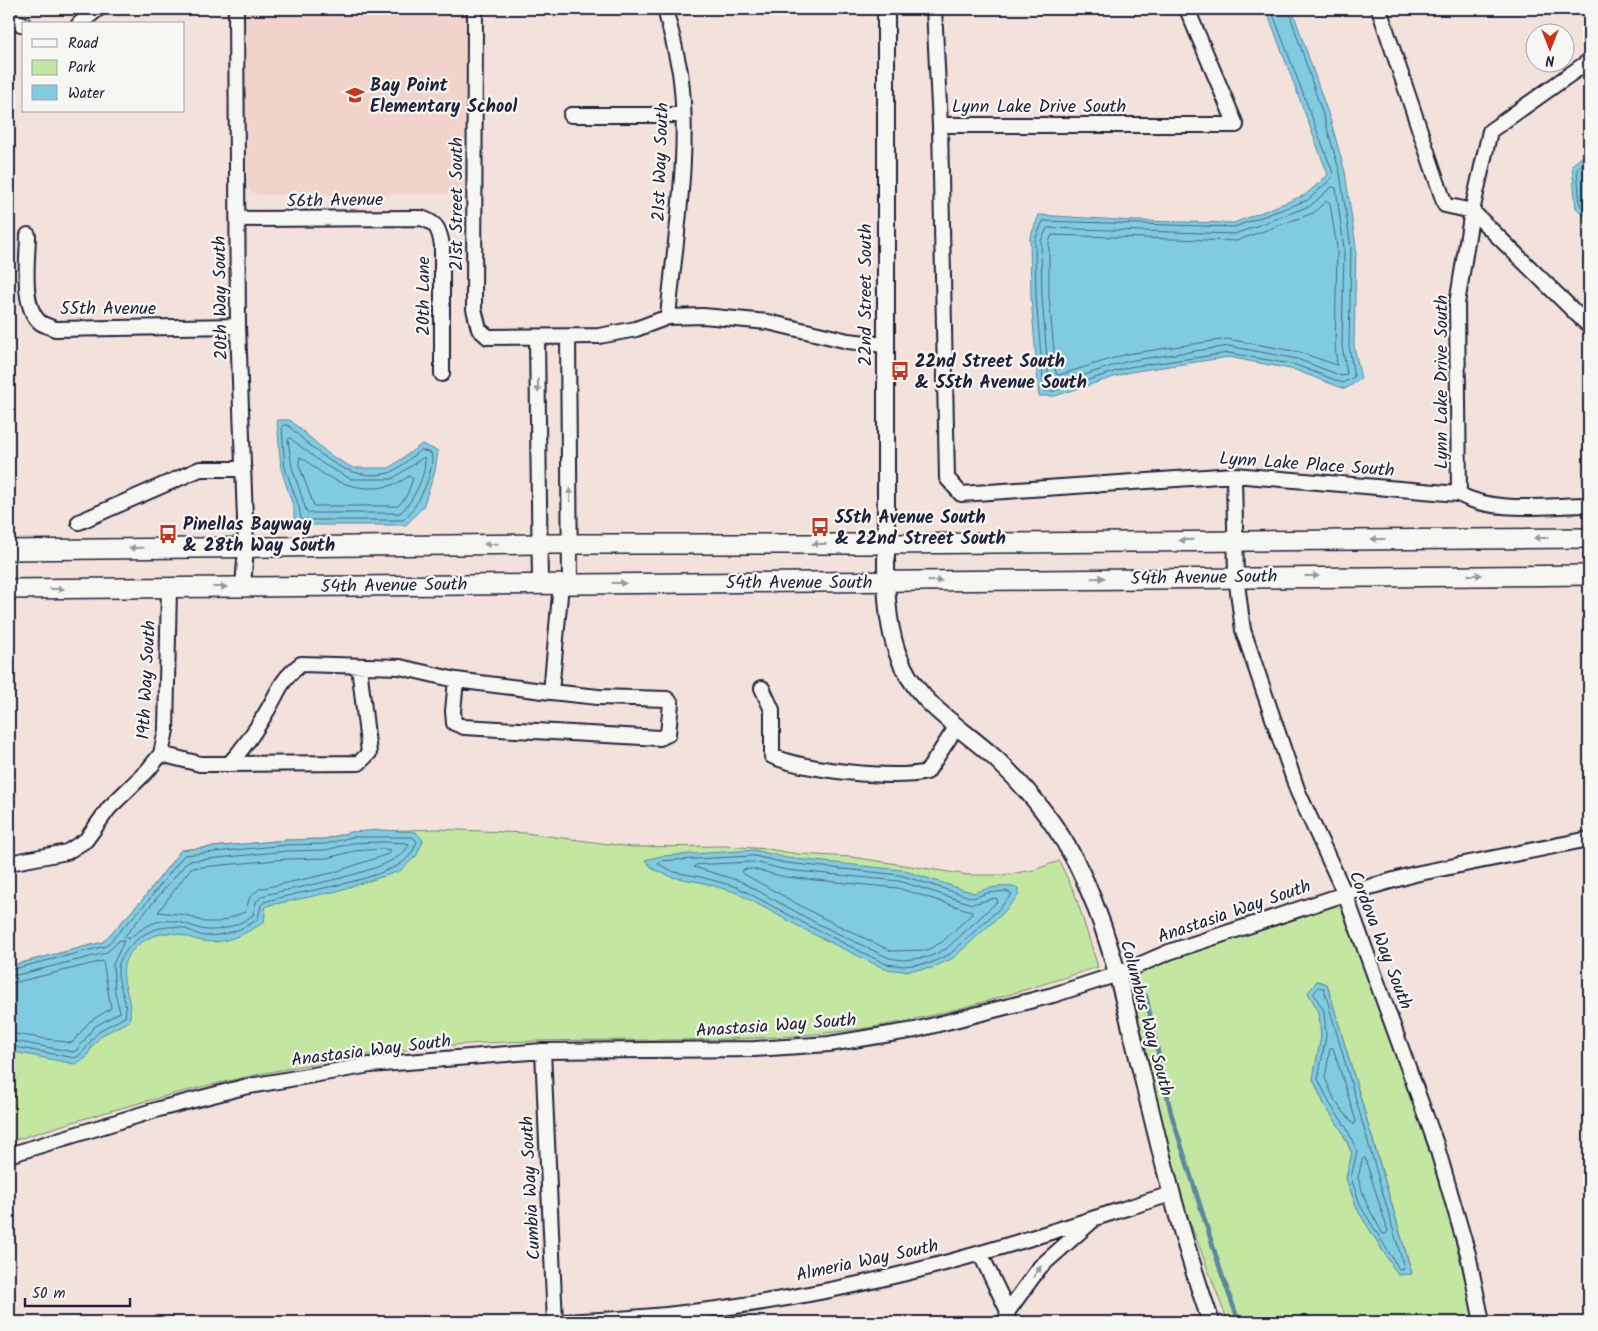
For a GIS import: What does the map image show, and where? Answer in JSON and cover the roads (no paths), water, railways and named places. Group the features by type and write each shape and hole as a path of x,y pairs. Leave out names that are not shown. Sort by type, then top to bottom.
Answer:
{"main road":[{"name":"54th Avenue South","path":"9,550 246,546 886,544 1589,538"},
{"name":"54th Avenue South","path":"9,589 1589,574"}],"street":[{"path":"82,22 98,9"},
{"name":"20th Way South","path":"236,9 238,326 246,546 243,587"},
{"name":"21st Street South","path":"475,9 474,310 479,329 488,337 537,337"},
{"name":"21st Way South","path":"665,9 680,74 682,115 679,213 668,317"},
{"name":"22nd Street South","path":"886,9 886,582"},
{"path":"934,9 940,125"},
{"name":"Lynn Lake Drive South","path":"961,494 947,478 940,125 1236,125 1186,9"},
{"path":"1379,9 1445,205 1472,211 1589,326"},
{"path":"9,20 22,24"},
{"name":"Lynn Lake Drive South","path":"1459,494 1457,304 1472,211 1490,131 1589,61"},
{"path":"571,115 682,115"},
{"name":"56th Avenue","path":"238,220 421,218 431,221"},
{"name":"20th Lane","path":"431,221 438,228 442,245 442,374"},
{"name":"55th Avenue","path":"28,235 27,298 32,312 41,323 55,329 238,326"},
{"path":"540,584 537,337 599,336 636,329 668,317 734,318 768,322 848,341 885,345"},
{"path":"551,692 570,544 568,337"},
{"path":"78,522 200,469 244,469"},
{"path":"1234,475 1236,576"},
{"name":"Lynn Lake Place South","path":"961,494 1234,475 1459,494 1474,503 1497,506 1589,505"},
{"name":"Cordova Way South","path":"1236,576 1244,630 1298,792 1345,894 1436,1144 1468,1254 1482,1322"},
{"name":"Columbus Way South","path":"886,582 892,631 905,670 931,707 981,745 1016,778 1044,812 1076,862 1118,974 1171,1194 1211,1322"},
{"name":"19th Way South","path":"9,863 67,852 86,840 109,808 148,770 161,754 166,730 168,588"},
{"path":"229,764 243,748 268,710 284,678 301,664 400,667 456,680 551,692 598,697 667,699 671,703 668,734 660,738 464,727 454,723 453,711 456,680"},
{"path":"161,754 200,764 359,763 369,753 359,666"},
{"path":"762,688 772,710 772,756 787,763 850,772 913,775 926,772 957,726"},
{"name":"Anastasia Way South","path":"9,1155 149,1112 244,1087 370,1065 542,1051 685,1051 830,1044 915,1030 1053,996 1118,974 1169,952 1345,894 1416,874 1589,838"},
{"name":"Cumbia Way South","path":"542,1051 555,1322"},
{"name":"Almeria Way South","path":"562,1322 630,1320 708,1311 901,1274 980,1253 1171,1194"},
{"path":"1007,1317 1040,1267 1099,1216"},
{"path":"980,1253 1007,1317"}],"water":[{"path":"1266,9 1292,9 1331,122 1345,172 1356,247 1354,346 1361,379 1345,389 1295,370 1229,357 1130,372 1055,396 1039,396 1031,298 1030,238 1039,215 1135,221 1234,223 1305,195 1328,175"},
{"path":"1589,151 1589,219 1576,208 1572,165"},
{"path":"277,420 290,420 330,455 353,468 389,468 422,444 438,451 435,471 423,507 406,525 294,525 294,509 281,469"},
{"path":"383,830 416,832 423,840 417,855 400,871 337,891 266,906 264,922 228,940 210,942 173,933 163,933 139,944 126,959 123,972 130,1007 129,1021 102,1035 93,1045 86,1058 75,1064 9,1051 9,966 103,942 143,899 181,850 286,840 325,839 351,832"},
{"path":"755,850 787,858 902,870 974,893 996,887 1018,888 1018,896 1002,914 953,958 932,968 903,971 885,969 813,934 735,892 700,882 672,877 653,869 645,860 661,856"},
{"path":"1317,981 1327,984 1412,1274 1398,1275 1357,1209 1346,1178 1352,1153 1341,1129 1325,1106 1313,1079 1321,1036 1319,1012 1308,993"}],"waterway":[{"path":"1146,996 1171,1113 1222,1275 1239,1322"}],"place":[{"name":"Bay Point Elementary School","path":"355,95"},
{"name":"22nd Street South & 55th Avenue South","path":"900,371"},
{"name":"55th Avenue South & 22nd Street South","path":"820,527"},
{"name":"Pinellas Bayway & 28th Way South","path":"168,534"}]}
